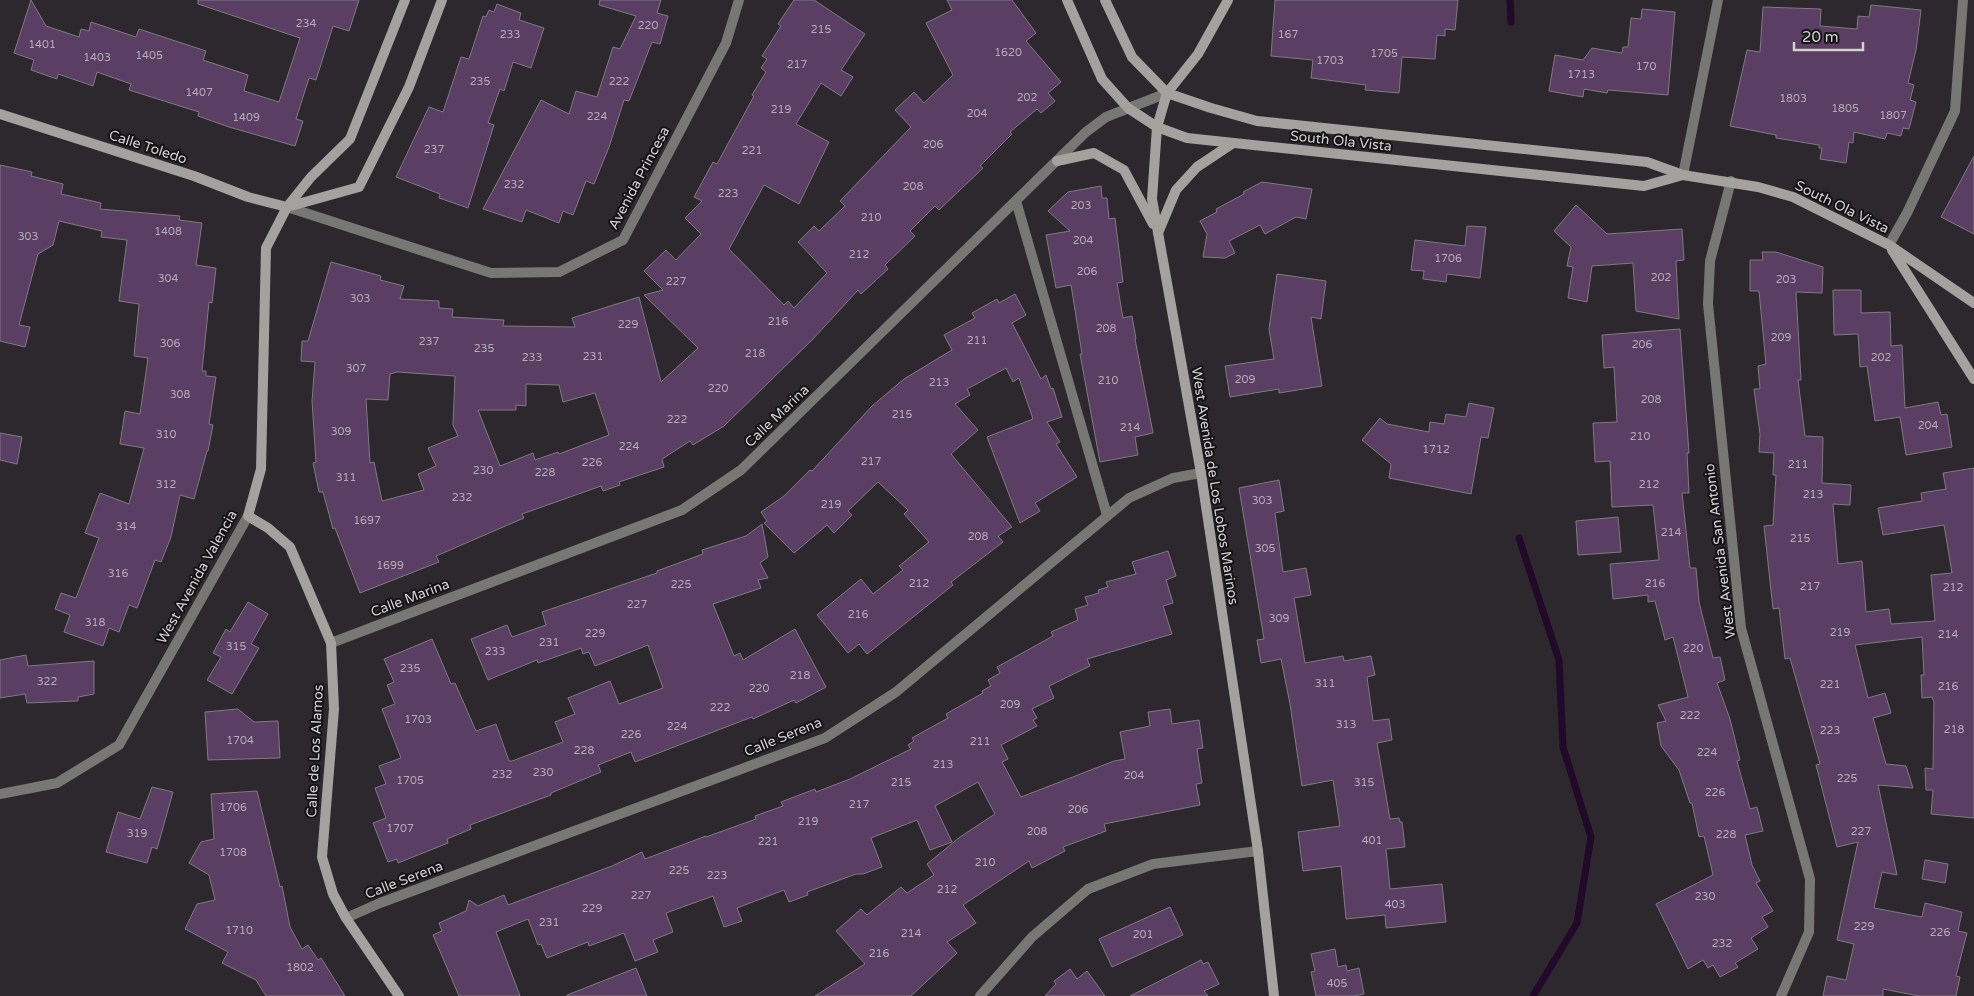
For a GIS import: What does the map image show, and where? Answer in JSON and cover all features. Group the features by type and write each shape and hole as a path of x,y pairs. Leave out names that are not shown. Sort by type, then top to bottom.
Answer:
{"street":[{"name":"West Avenida Valencia","path":"0,794 57,783 119,745 248,516 261,468 266,248 288,207 311,177 350,138 405,0"},
{"path":"288,207 359,187 409,87 442,0"},
{"name":"Avenida Princesa","path":"288,207 491,273 559,272 623,240 726,42 739,0"},
{"name":"South Ola Vista","path":"1066,0 1102,79 1128,108 1157,127 1187,138 1644,186 1683,175"},
{"name":"South Ola Vista","path":"1105,0 1132,57 1167,93 1210,108 1257,121 1647,162 1683,175 1731,181 1792,197 1889,245 1974,303"},
{"name":"West Avenida de Los Lobos Marinos","path":"1228,0 1198,54 1167,93 1157,127 1152,199 1201,473 1258,851 1274,996"},
{"path":"1683,175 1718,0"},
{"path":"1963,0 1955,111 1907,213 1889,245 1974,378"},
{"name":"Calle Marina","path":"331,643 682,510 741,470 1086,132 1106,117 1167,93"},
{"name":"Calle Toledo","path":"0,114 194,176 248,197 288,207"},
{"path":"1158,234 1176,190 1198,167 1233,143"},
{"path":"1057,161 1094,153 1124,170 1158,234"},
{"name":"West Avenida San Antonio","path":"1731,181 1710,261 1708,304 1741,628 1810,879 1809,932 1781,996"},
{"path":"1016,201 1107,515"},
{"name":"Calle Serena","path":"346,918 380,903 825,738 896,692 1129,498 1173,478 1201,473"},
{"name":"Calle de Los Alamos","path":"248,516 268,528 290,547 331,643 334,708 322,857 333,894 346,918 399,996"},
{"path":"980,996 1032,936 1088,889 1153,864 1258,851"}],"building":[{"path":"31,0 46,26 79,37 81,29 89,31 91,22 136,37 139,29 206,51 203,60 248,75 244,91 279,102 300,38 198,4 198,0 359,0 349,31 333,26 316,80 309,78 296,119 303,121 295,146 198,116 199,112 129,90 131,84 97,72 93,86 58,74 57,79 31,70 34,60 14,53"},
{"path":"600,0 661,0 657,13 668,16 660,44 652,42 629,101 624,100 609,147 594,184 586,181 573,215 563,211 559,223 526,210 522,222 483,209 541,100 569,114 576,91 597,97 613,47 620,49 636,16 599,5"},
{"path":"794,0 814,0 865,34 841,70 853,77 841,96 821,83 796,124 829,142 799,204 764,185 729,249 784,305 788,301 794,308 827,273 798,242 814,226 819,231 845,206 840,201 911,127 895,110 914,92 924,103 953,75 926,23 952,10 947,0 1012,0 1036,33 1026,41 1061,82 1048,93 1055,101 1041,113 1037,109 1010,132 1012,134 980,166 983,168 939,210 935,206 910,231 915,236 885,265 888,269 861,294 858,290 813,339 724,426 693,445 690,441 662,459 664,467 619,482 620,485 603,491 601,486 522,514 524,518 436,556 439,562 360,593 335,528 333,529 323,492 319,492 313,463 316,462 312,401 315,362 301,361 302,341 308,341 331,262 381,276 380,280 404,286 400,299 439,301 439,308 453,309 452,317 504,320 503,326 575,327 572,318 639,297 661,382 698,348 644,295 663,290 644,271 666,250 676,260 701,234 685,218 702,201 694,197 713,162 717,164 754,96 752,95 766,72 761,68 767,59 762,56 781,26 778,24","holes":["397,372 455,376 453,425 458,436 428,448 436,466 418,474 424,490 382,501 374,462 370,463 366,399 388,400 390,374","526,384 559,385 563,402 595,393 609,435 559,454 558,452 535,460 533,453 500,466 478,410 516,410 516,405 526,406"]},
{"path":"1275,0 1458,0 1455,30 1445,29 1445,36 1437,35 1435,59 1402,57 1399,93 1365,90 1366,85 1311,78 1313,60 1271,56"},
{"path":"497,4 521,13 519,20 544,28 531,68 513,62 504,91 500,89 488,123 494,125 468,208 439,198 440,194 396,177 429,107 443,112 461,57 469,59 483,16 486,17 489,10 494,12"},
{"path":"1871,5 1921,10 1916,50 1908,83 1914,85 1910,100 1916,102 1909,129 1903,128 1901,136 1887,133 1885,139 1854,132 1853,143 1849,142 1846,163 1820,159 1822,148 1819,148 1819,145 1776,138 1776,135 1730,126 1747,50 1760,52 1763,7 1821,9 1820,26 1857,29 1858,16 1869,17"},
{"path":"1642,9 1675,12 1668,95 1608,90 1607,93 1584,89 1583,97 1549,91 1555,55 1583,60 1592,48 1622,53 1623,47 1628,47 1631,18 1641,19"},
{"path":"1974,156 1974,234 1941,217"},
{"path":"0,165 32,172 31,176 63,184 61,194 101,203 100,209 180,216 179,220 202,223 196,265 216,268 212,303 209,302 202,371 206,371 206,376 216,377 209,424 213,425 208,451 194,499 180,495 171,537 161,562 155,560 137,608 129,605 119,632 109,628 103,646 64,632 70,615 55,609 61,593 76,598 99,538 85,533 100,493 129,504 144,448 120,444 125,411 140,414 148,358 134,356 139,304 119,301 127,240 101,237 102,231 59,221 53,245 38,254 35,265 19,325 30,327 25,347 0,341"},
{"path":"1262,182 1312,189 1306,219 1296,217 1265,234 1260,225 1229,241 1235,253 1225,258 1203,257 1207,234 1200,221 1217,212 1216,209 1244,194 1243,192"},
{"path":"1101,186 1102,198 1107,198 1109,219 1115,218 1123,282 1117,283 1123,318 1132,316 1153,433 1135,437 1138,455 1100,462 1080,354 1082,354 1071,285 1056,288 1046,235 1070,231 1048,211 1068,192"},
{"path":"1576,205 1607,234 1682,229 1684,260 1676,261 1679,319 1636,311 1633,263 1592,266 1587,302 1568,298 1573,267 1567,266 1571,247 1554,231"},
{"path":"1467,226 1486,227 1480,278 1447,274 1446,282 1423,279 1424,271 1411,270 1415,240 1465,246"},
{"path":"1762,252 1776,252 1823,267 1822,293 1796,292 1801,380 1798,380 1805,436 1823,437 1822,483 1851,485 1850,505 1833,504 1838,564 1862,561 1866,612 1889,609 1891,624 1935,621 1931,575 1952,573 1944,525 1883,535 1878,508 1922,501 1921,493 1946,489 1943,473 1974,468 1974,818 1931,814 1933,790 1926,790 1925,768 1933,769 1934,702 1932,697 1922,698 1921,675 1924,675 1922,637 1855,645 1868,698 1885,693 1891,713 1873,718 1886,764 1906,766 1913,788 1878,785 1897,875 1882,872 1874,908 1922,917 1925,903 1962,912 1958,931 1967,933 1956,976 1960,977 1956,996 1919,996 1883,989 1883,996 1823,996 1827,976 1846,980 1854,944 1837,940 1858,842 1837,847 1816,765 1820,764 1790,658 1785,659 1779,608 1773,609 1764,526 1773,525 1776,475 1773,475 1774,453 1759,452 1760,434 1754,389 1760,389 1758,366 1766,364 1759,291 1750,291 1750,260 1763,260"},
{"path":"1277,274 1326,281 1321,319 1311,317 1322,386 1279,393 1279,389 1230,397 1225,366 1274,359 1269,329"},
{"path":"1833,290 1861,290 1861,313 1890,312 1891,346 1902,345 1905,408 1938,402 1941,415 1947,414 1952,447 1906,455 1900,417 1875,421 1867,366 1860,367 1858,334 1834,335"},
{"path":"1015,294 1026,315 1012,323 1041,379 1046,375 1051,389 1053,388 1062,417 1047,422 1060,442 1056,444 1077,477 1035,503 1040,511 1020,523 987,437 1033,419 1019,378 1013,382 1006,368 967,389 970,395 955,404 978,430 951,454 1012,527 998,536 1003,542 951,582 953,585 867,654 859,644 848,653 817,615 861,579 873,594 903,570 899,566 929,542 904,514 908,510 878,482 848,511 852,515 834,533 827,525 794,553 764,523 767,521 761,512 784,496 810,470 812,471 872,406 904,379 952,350 944,335 975,318 972,313 997,299 999,303"},
{"path":"1680,329 1689,453 1687,453 1689,493 1682,493 1690,568 1696,568 1699,602 1713,658 1720,657 1725,680 1717,683 1730,719 1740,760 1737,761 1750,809 1757,807 1763,831 1745,835 1752,865 1760,881 1756,883 1773,911 1762,917 1768,927 1751,938 1758,949 1735,963 1738,967 1720,977 1713,965 1708,968 1703,960 1688,969 1656,904 1713,875 1704,836 1699,837 1692,803 1690,803 1679,770 1661,746 1657,723 1666,721 1658,705 1688,697 1673,637 1665,640 1655,601 1648,602 1648,595 1613,599 1610,564 1659,560 1653,505 1612,507 1610,461 1595,462 1593,423 1617,422 1614,367 1604,368 1602,335"},
{"path":"1469,403 1494,408 1488,438 1481,437 1471,494 1389,478 1391,464 1362,440 1380,418 1387,424 1429,432 1430,422 1444,424 1446,414 1466,417"},
{"path":"0,433 22,437 17,464 0,460"},
{"path":"1279,480 1284,511 1275,513 1283,572 1306,568 1311,595 1294,598 1305,663 1343,656 1344,661 1371,656 1375,675 1367,677 1373,721 1389,719 1392,740 1377,743 1390,819 1399,818 1400,822 1402,822 1405,847 1386,849 1390,889 1442,884 1446,922 1386,928 1385,915 1346,919 1341,866 1303,871 1298,832 1340,826 1333,780 1302,786 1290,704 1281,659 1261,663 1257,640 1264,639 1239,488"},
{"path":"1618,517 1621,552 1578,555 1576,521"},
{"path":"762,524 768,557 760,563 768,578 758,580 761,588 713,604 734,656 740,653 743,660 795,629 826,687 796,703 794,700 753,719 752,717 635,762 631,752 598,765 601,772 551,793 551,795 470,825 471,829 447,839 448,843 398,863 397,859 388,862 373,823 386,818 375,788 386,784 379,766 401,758 382,709 395,704 387,685 394,682 384,659 432,639 451,684 455,683 476,731 496,724 509,761 512,761 563,742 555,722 575,714 568,698 610,681 619,704 663,688 648,645 595,666 589,652 583,654 581,648 538,663 537,660 488,680 471,639 507,625 512,637 546,625 542,612 657,573 657,571 703,554 702,550 746,536"},
{"path":"1168,551 1176,576 1166,580 1173,603 1163,606 1172,634 1087,659 1090,666 1049,686 1054,698 1032,709 1037,718 1033,720 1037,726 1001,745 1008,759 1002,762 1021,797 1114,761 1125,759 1120,732 1150,726 1148,712 1170,709 1172,724 1199,720 1203,748 1197,749 1202,783 1196,784 1200,805 1104,824 1106,831 1063,847 1065,851 1032,868 1029,861 963,905 976,923 947,942 957,953 911,996 815,996 865,964 836,931 861,909 867,915 901,887 907,893 934,875 927,864 960,837 995,814 978,782 935,806 952,842 930,850 917,820 871,838 882,867 863,874 856,874 807,892 808,895 789,902 784,890 737,908 742,921 724,927 713,896 666,913 673,932 653,940 658,952 635,961 624,933 589,946 588,942 547,958 541,944 538,945 528,919 496,932 520,996 459,996 433,935 442,931 439,923 466,911 469,900 478,906 504,895 508,905 612,866 642,852 645,859 756,819 755,816 783,806 781,802 815,789 816,792 850,779 911,749 908,745 914,741 912,738 948,718 946,714 983,693 982,691 991,686 988,680 1000,673 997,667 1053,636 1051,632 1078,620 1075,609 1088,605 1085,597 1099,593 1098,590 1108,587 1106,582 1136,574 1132,562"},
{"path":"248,602 268,614 251,644 259,648 232,694 207,680 221,657 213,653 226,629 230,632"},
{"path":"26,655 28,666 94,661 94,694 78,697 78,701 27,703 25,694 0,698 0,660"},
{"path":"238,709 254,722 278,721 280,758 208,760 205,712"},
{"path":"152,787 173,792 157,849 152,847 147,863 106,852 118,812 140,819"},
{"path":"257,791 280,887 282,886 290,927 302,949 308,945 318,960 321,958 345,996 266,996 256,980 222,963 228,952 185,929 197,904 215,900 209,875 189,863 201,842 214,839 211,794"},
{"path":"1925,860 1948,864 1945,883 1922,879"},
{"path":"1170,907 1183,935 1112,967 1099,939"},
{"path":"1335,949 1338,967 1346,965 1347,971 1359,968 1364,994 1353,996 1316,996 1311,972 1315,971 1311,954"},
{"path":"1201,960 1203,964 1208,962 1219,984 1204,991 1208,996 1130,996"},
{"path":"636,968 647,996 567,996 567,995"},
{"path":"1070,969 1077,979 1087,971 1105,996 1045,996 1056,984 1054,981"}],"waterway":[{"path":"1510,0 1511,22"},
{"path":"1519,538 1559,660 1563,747 1591,837 1577,923 1533,996"}]}
